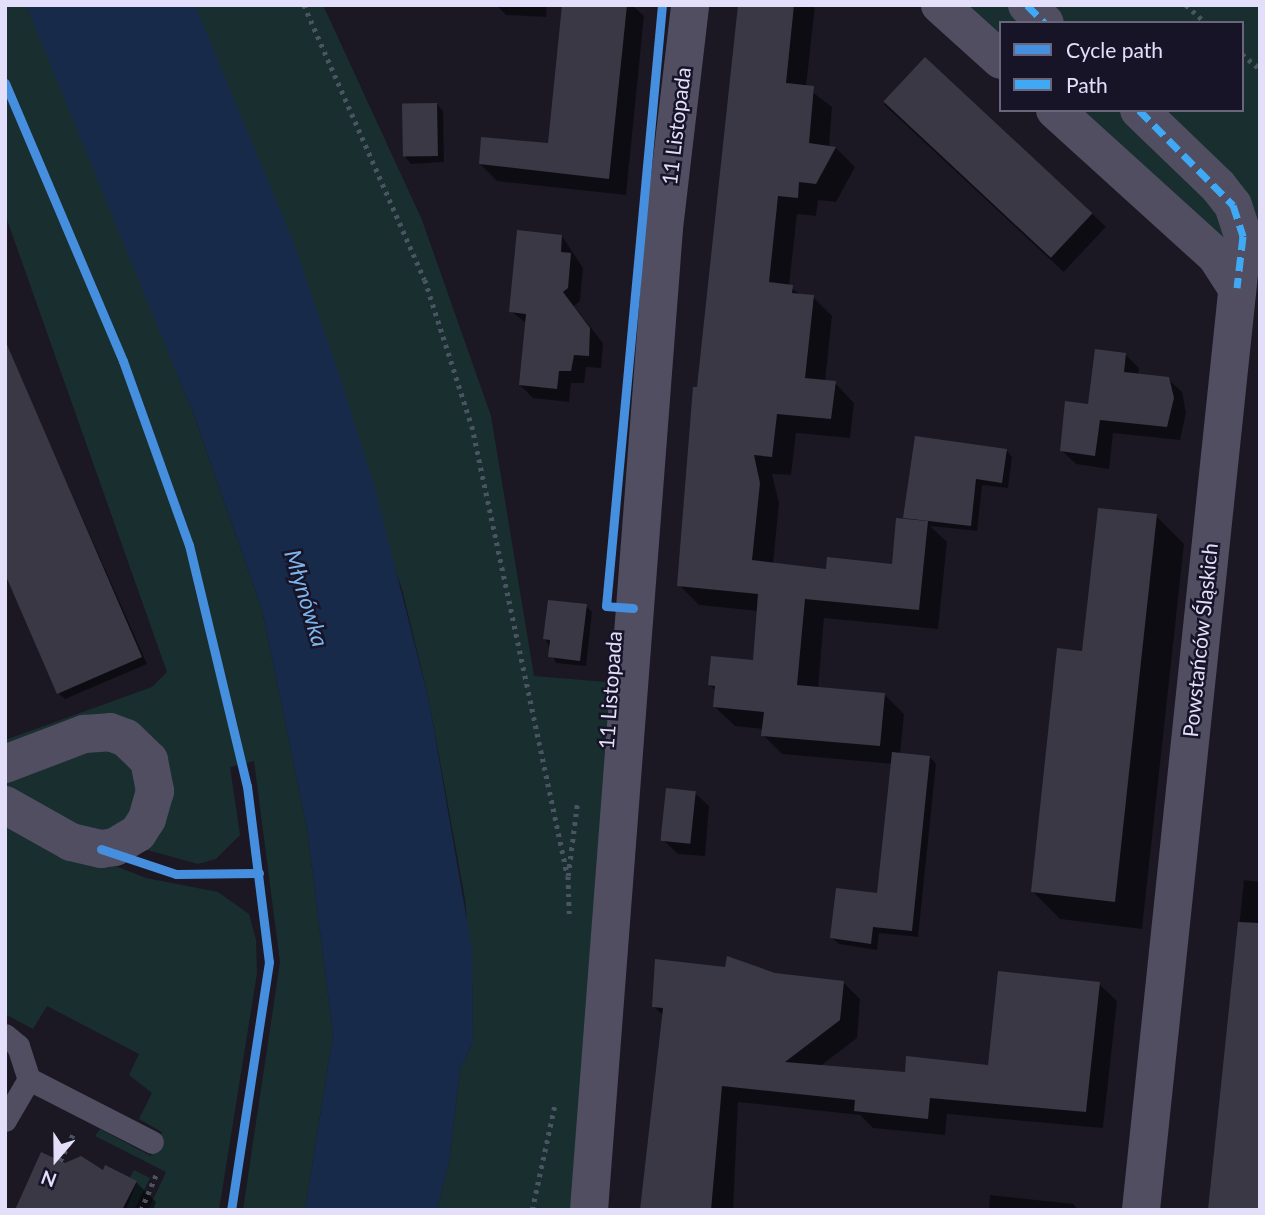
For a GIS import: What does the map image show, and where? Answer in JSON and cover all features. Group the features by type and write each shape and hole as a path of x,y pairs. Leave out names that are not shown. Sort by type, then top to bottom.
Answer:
{"street":[{"name":"11 Listopada","path":"589,1210 662,242 690,5"},
{"path":"940,5 999,58"},
{"path":"1027,5 1043,21"},
{"path":"1057,112 1216,256 1237,288"},
{"name":"Powstańców Śląskich","path":"1141,112 1233,205 1243,236 1141,1210"},
{"path":"5,764 84,734 110,732 126,737 149,760 155,791 147,820 138,833 115,846 101,849 71,842 5,805"}],"lane":[{"path":"5,1035 18,1046 29,1079 152,1142"},
{"path":"5,1120 29,1079"}],"path":[{"path":"304,5 425,280 472,426 568,876 570,929"},
{"path":"1186,5 1204,21"},
{"path":"1244,56 1260,69"},
{"path":"533,1210 557,1093"}],"green space":[{"path":"5,5 26,5 54,67 195,418 262,610 307,828 333,1035 305,1210 243,1210 280,962 254,761 230,767 240,835 216,859 198,864 140,848 152,742 5,750 5,740 152,687 167,672 5,214"},
{"path":"195,5 323,5 422,220 491,416 534,676 618,683 575,1210 437,1210 449,1162 460,1070 473,1042 472,982 465,899 429,701 402,589"},
{"path":"940,5 1260,5 1260,239 1237,288 1057,112 1244,112 1244,21 999,21 999,58"},
{"path":"107,745 140,774 131,823 93,835 7,786 7,780"},
{"path":"5,823 146,878 218,892 249,914 256,940 257,973 219,1210 148,1210 166,1172 95,1136 100,1129 151,1156 162,1132 139,1119 152,1093 129,1075 139,1054 47,1006 33,1029 5,1014"},
{"path":"134,1170 150,1178 134,1210 126,1210 137,1182 130,1177"}],"water":[{"name":"Młynówka","path":"26,5 195,5 293,241 341,380 376,492 429,701 472,950 473,1042 460,1070 449,1162 437,1210 305,1210 333,1035 307,828 262,610 195,418"}],"building":[{"path":"562,5 627,5 609,179 479,164 481,137 548,143"},
{"path":"738,5 794,5 786,83 814,86 809,143 836,147 816,184 799,182 798,198 778,196 769,282 793,285 792,293 814,295 805,378 836,381 831,419 777,414 772,457 754,455 760,483 752,560 826,569 827,557 892,564 896,518 928,521 919,610 805,599 797,685 885,693 880,746 761,736 764,712 713,707 715,686 708,685 711,656 753,660 758,594 677,586 693,387 697,387"},
{"path":"925,57 1092,213 1051,258 883,102"},
{"path":"437,103 438,156 403,157 402,104"},
{"path":"517,230 562,235 561,252 571,253 568,288 563,292 590,328 589,356 574,355 571,371 559,371 557,389 519,385 526,314 509,312"},
{"path":"5,340 142,657 57,694 5,574"},
{"path":"1095,349 1126,353 1124,372 1169,377 1174,398 1167,427 1100,420 1095,456 1060,451 1065,401 1088,404"},
{"path":"915,436 1007,449 1002,483 976,479 971,526 903,518"},
{"path":"1098,508 1157,514 1115,902 1031,892 1057,648 1082,651"},
{"path":"548,600 587,604 580,661 548,657 550,640 543,639"},
{"path":"892,752 930,756 912,931 873,927 871,944 830,938 836,888 877,893"},
{"path":"666,788 696,791 690,844 660,841"},
{"path":"1238,922 1260,923 1260,1210 1208,1210"},
{"path":"727,956 775,973 844,981 840,1020 785,1062 905,1072 906,1056 988,1065 998,971 1100,982 1086,1112 930,1098 928,1119 854,1111 855,1100 722,1086 711,1210 640,1210 663,1008 652,1007 655,959 725,967"},
{"path":"41,1152 65,1163 81,1156 103,1170 105,1165 137,1181 122,1210 15,1210"}],"marked path":[{"path":"1027,5 1043,21"},
{"path":"1141,112 1233,205 1243,236 1237,288"}],"cycle path":[{"path":"633,608 606,606 662,5"},
{"path":"5,83 123,361 189,545 247,786 269,962 231,1210"},
{"path":"101,849 176,874 259,873"}]}
